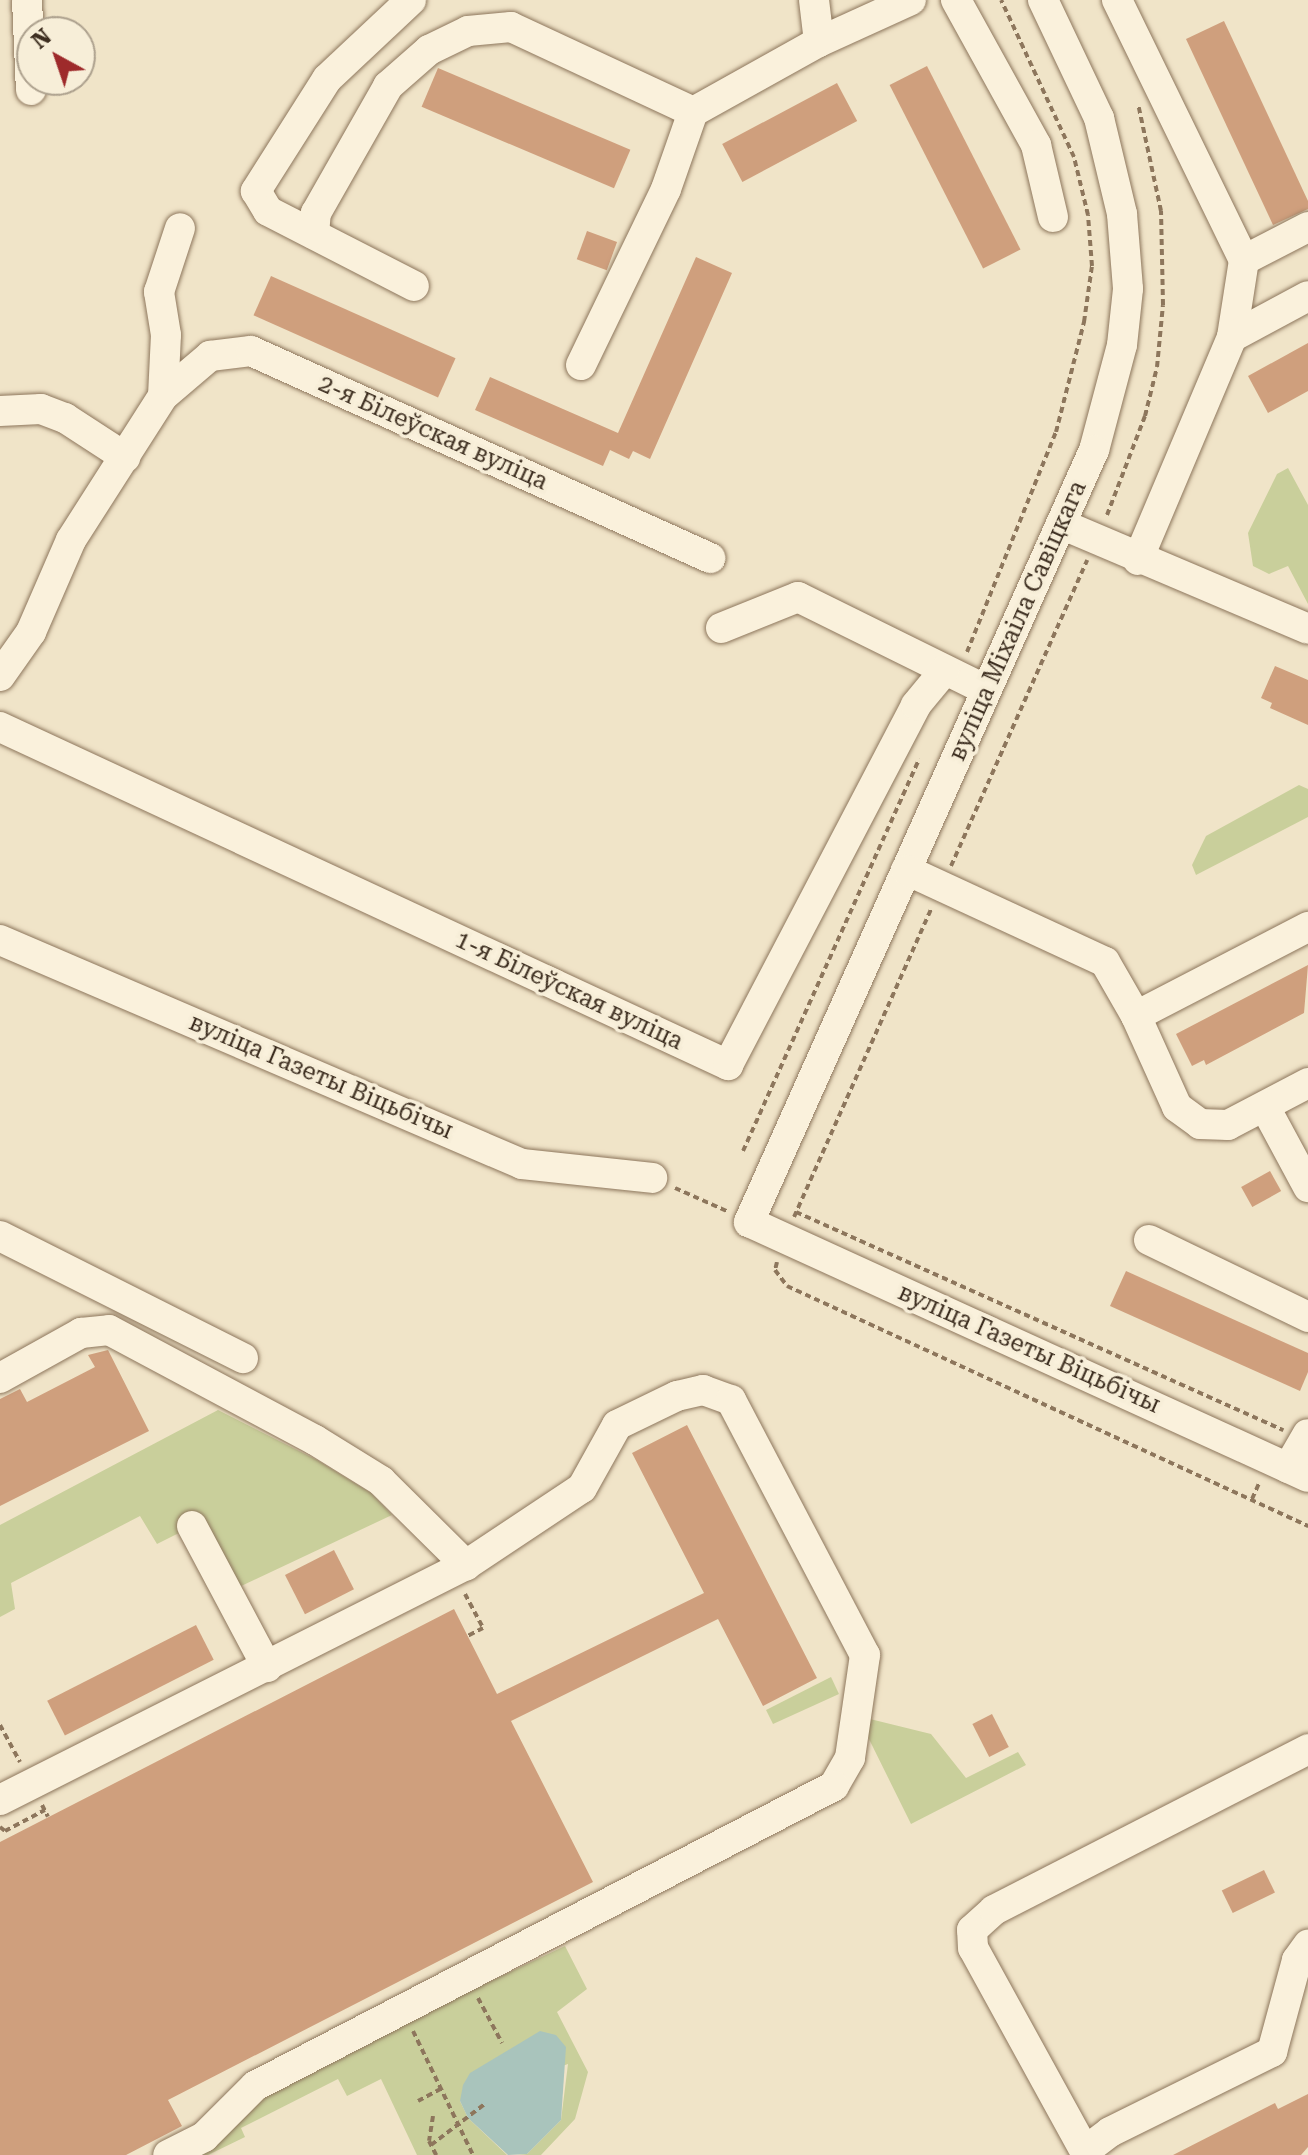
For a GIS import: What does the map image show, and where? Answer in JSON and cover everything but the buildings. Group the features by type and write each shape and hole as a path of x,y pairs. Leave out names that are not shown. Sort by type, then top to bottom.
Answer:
{"street":[{"path":"411,0 327,79 256,191 268,211 414,286"},
{"path":"814,0 819,42"},
{"path":"581,365 666,189 693,112 819,42 911,0"},
{"path":"956,0 1036,145 1053,217"},
{"name":"вуліца Міхаіла Савіцкага","path":"749,1222 1094,450 1122,345 1128,289 1122,214 1099,118 1043,0"},
{"path":"1117,0 1244,260 1232,337 1138,560"},
{"path":"314,234 316,213 388,86 429,50 468,31 511,27 693,112"},
{"path":"1244,260 1308,227"},
{"path":"0,676 31,632 71,540 163,396 166,335 159,292 180,228"},
{"path":"1232,337 1308,296"},
{"name":"2-я Білеўская вуліца","path":"163,396 210,356 251,351 710,558"},
{"path":"0,411 53,414 125,457"},
{"path":"1061,524 1138,560 1308,629"},
{"path":"721,628 798,597 986,690"},
{"name":"1-я Білеўская вуліца","path":"0,727 728,1065 916,705 951,672"},
{"path":"906,870 1105,962 1136,1016 1177,1107 1200,1124 1228,1125 1308,1083"},
{"path":"1136,1016 1308,927"},
{"name":"вуліца Газеты Віцьбічы","path":"0,940 522,1164 652,1178"},
{"path":"1265,1107 1304,1170"},
{"name":"вуліца Газеты Віцьбічы","path":"749,1222 790,1225 1286,1474"},
{"path":"0,1236 243,1358"},
{"path":"1149,1240 1308,1317"},
{"path":"0,1378 81,1333 109,1330 315,1440 381,1481 460,1569"},
{"path":"0,1800 460,1569 582,1488 617,1425 677,1396 703,1390 731,1400 865,1655 850,1758 834,1786 255,2086 204,2137 168,2155"},
{"path":"1286,1474 1306,1438"},
{"path":"192,1526 267,1667"},
{"path":"1308,1749 994,1910 972,1930 973,1948 1086,2153 1110,2132 1272,2052 1297,1960 1308,1945"}],"path":[{"path":"951,672 1056,432 1084,322 1092,266 1088,215 1074,157 1001,0"},
{"path":"1134,91 1161,211 1163,305 1157,367 1145,416 1096,539 790,1225 775,1270 787,1286 1308,1526"},
{"path":"743,1151 924,747"},
{"path":"652,1178 749,1222"},
{"path":"790,1225 1306,1438"},
{"path":"1252,1499 1286,1474"},
{"path":"460,1569 483,1628 467,1636"},
{"path":"0,1827 5,1831 45,1810"},
{"path":"468,1978 502,2043"},
{"path":"403,2011 473,2155"},
{"path":"418,2101 441,2089"},
{"path":"431,2145 457,2122 486,2103"},
{"path":"433,2116 431,2145 436,2155"}],"green space":[{"path":"1288,468 1308,505 1308,604 1288,566 1269,574 1253,566 1248,533 1277,474"},
{"path":"1299,785 1308,789 1308,817 1196,875 1192,865 1206,836"},
{"path":"218,1410 317,1460 371,1493 392,1515 220,1596 185,1530 157,1544 140,1516 11,1583 15,1609 0,1617 0,1525"},
{"path":"831,1677 839,1694 773,1724 766,1710"},
{"path":"870,1719 931,1734 966,1778 1018,1752 1026,1765 911,1824 865,1731"},
{"path":"565,1946 587,1989 557,2012 588,2072 575,2119 541,2155 517,2155 527,2154 561,2120 568,2064 460,2101 468,2118 507,2155 417,2155 381,2079 347,2096 338,2079 241,2128 245,2137 208,2155 180,2155 259,2091"}],"water":[{"path":"540,2031 556,2035 566,2047 561,2120 527,2154 508,2155 468,2118 460,2101 463,2085 470,2073"}]}
